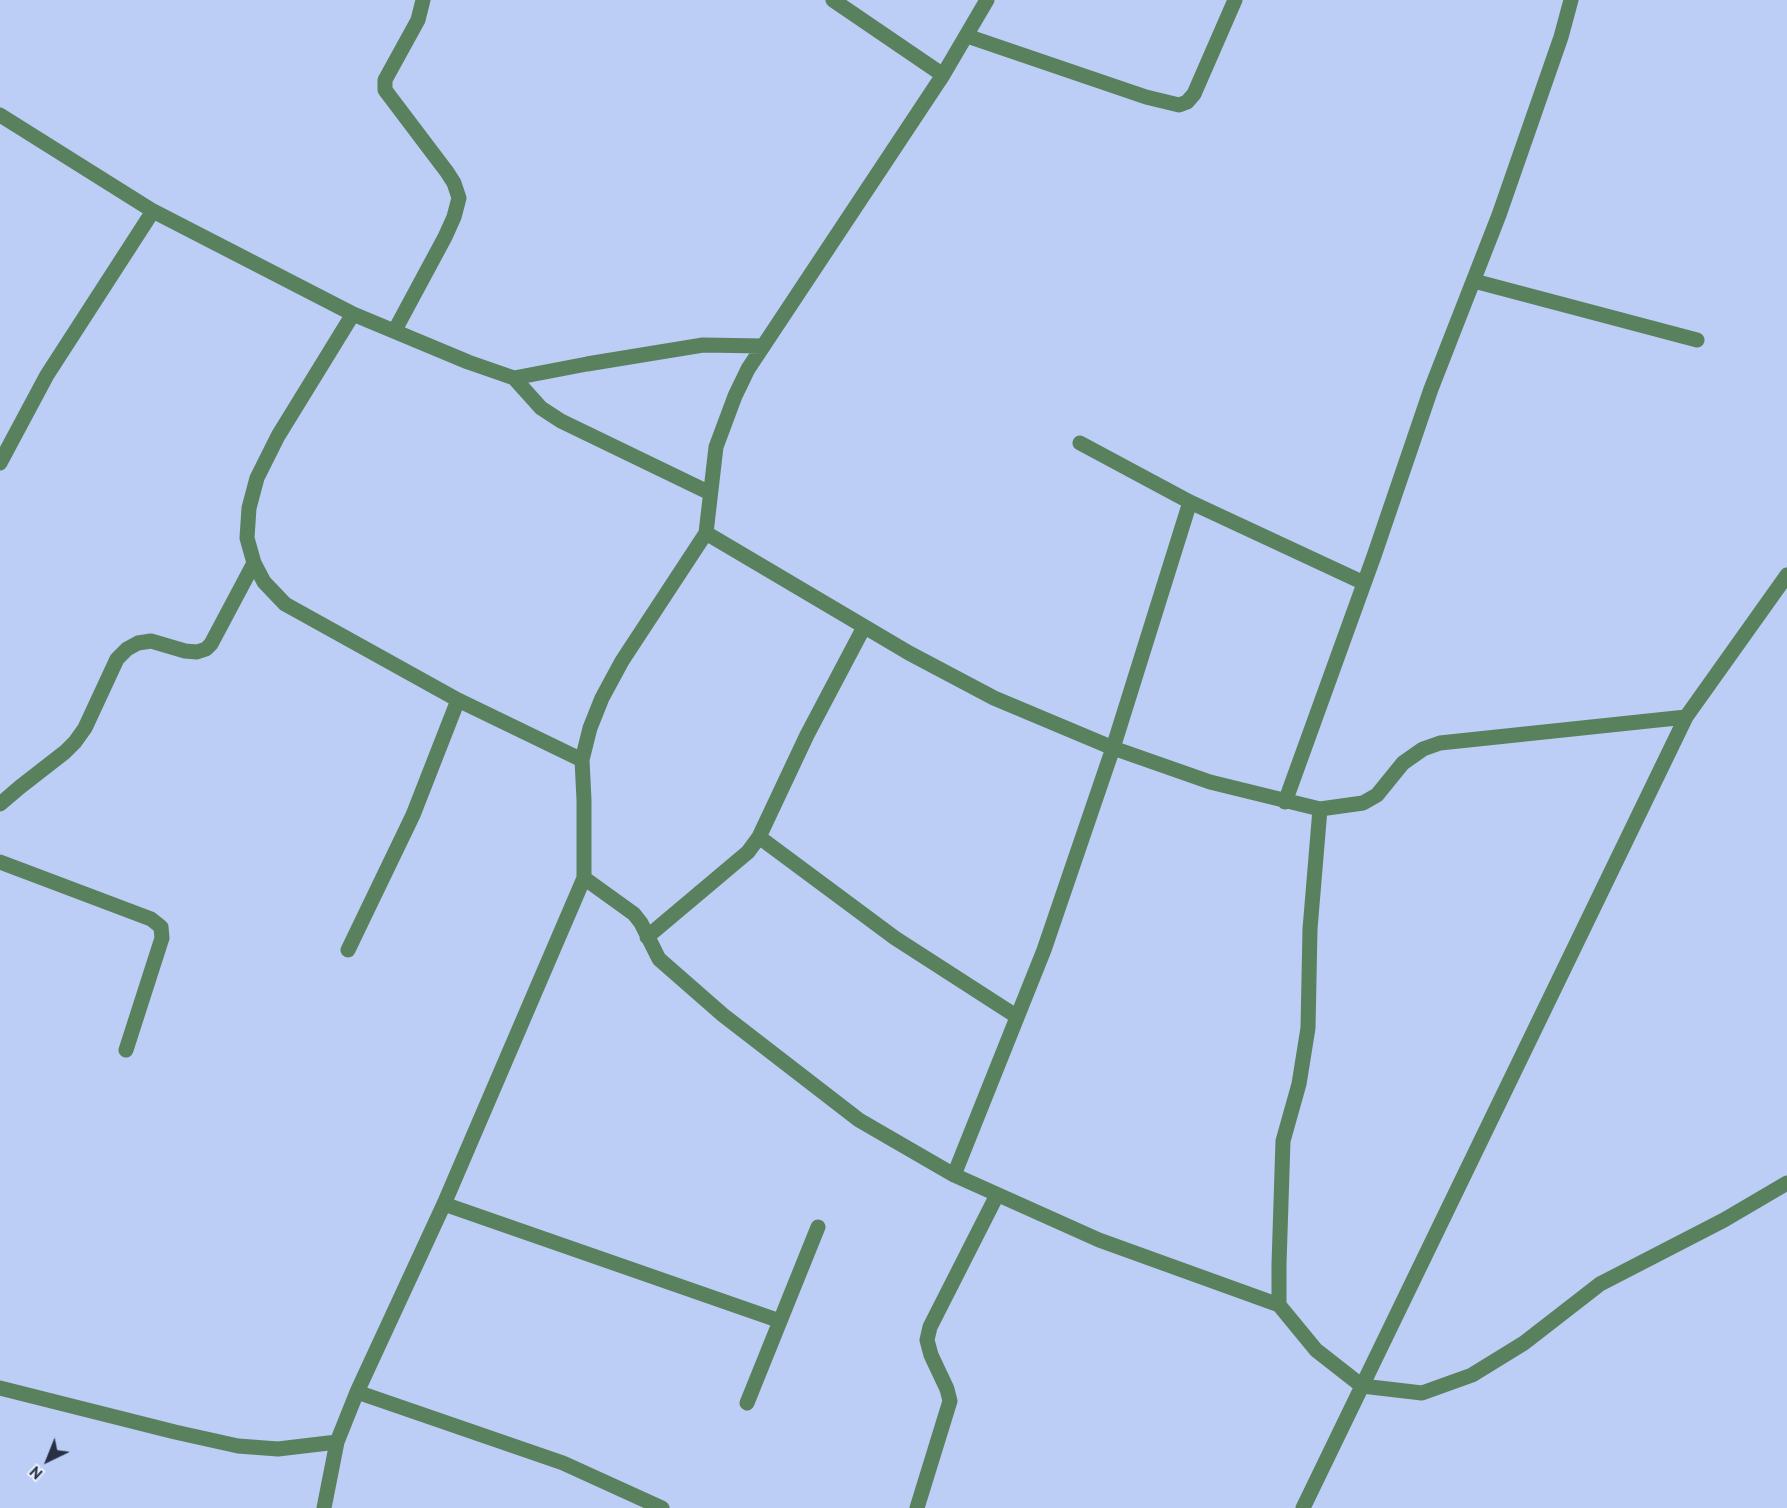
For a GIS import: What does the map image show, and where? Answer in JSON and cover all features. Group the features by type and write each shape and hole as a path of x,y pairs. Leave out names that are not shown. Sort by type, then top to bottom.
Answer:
{"street":[{"path":"395,330 445,237 459,198 447,171 385,90 385,80 418,21 423,0"},
{"path":"833,0 944,75"},
{"path":"324,1508 337,1443 357,1392 444,1204 584,878 582,760 590,728 602,698 622,661 706,533 716,447 748,369 944,75 987,0"},
{"path":"967,36 1146,97 1179,105 1187,102 1194,94 1235,0"},
{"path":"1285,802 1431,389 1474,280 1540,97 1571,0"},
{"path":"0,115 153,211 353,314 468,362 514,378 541,408 561,421 710,493"},
{"path":"0,463 47,375 153,211"},
{"path":"1474,280 1696,340"},
{"path":"353,314 278,436 257,478 249,508 247,538 254,563 264,582 285,604 458,700 582,760"},
{"path":"514,378 703,345 763,346"},
{"path":"1080,443 1190,502 1364,583"},
{"path":"954,1175 1044,950 1113,748 1190,502"},
{"path":"706,533 864,627 994,698 1113,748 1210,782 1320,809 1363,803 1377,795 1403,763 1423,749 1440,744 1686,717"},
{"path":"0,804 75,742 85,728 117,659 127,649 138,643 151,641 186,651 206,650 254,563"},
{"path":"1303,1508 1686,717 1787,575"},
{"path":"647,937 748,852 759,837 807,735 864,627"},
{"path":"348,950 413,815 458,700"},
{"path":"1279,1305 1283,1141 1299,1084 1308,1028 1310,929 1320,809"},
{"path":"759,837 895,938 1016,1016"},
{"path":"0,862 151,919 160,927 162,938 126,1050"},
{"path":"584,878 634,914 659,959 723,1015 859,1120 954,1175 1099,1240 1279,1305 1316,1350 1362,1386 1422,1393 1472,1375 1524,1343 1600,1284 1725,1220 1787,1183"},
{"path":"917,1508 950,1401 947,1389 931,1355 927,1340 930,1328 997,1195"},
{"path":"444,1204 780,1321"},
{"path":"747,1402 818,1227"},
{"path":"0,1388 238,1446 278,1449 337,1443"},
{"path":"357,1392 563,1463 662,1508"}]}
